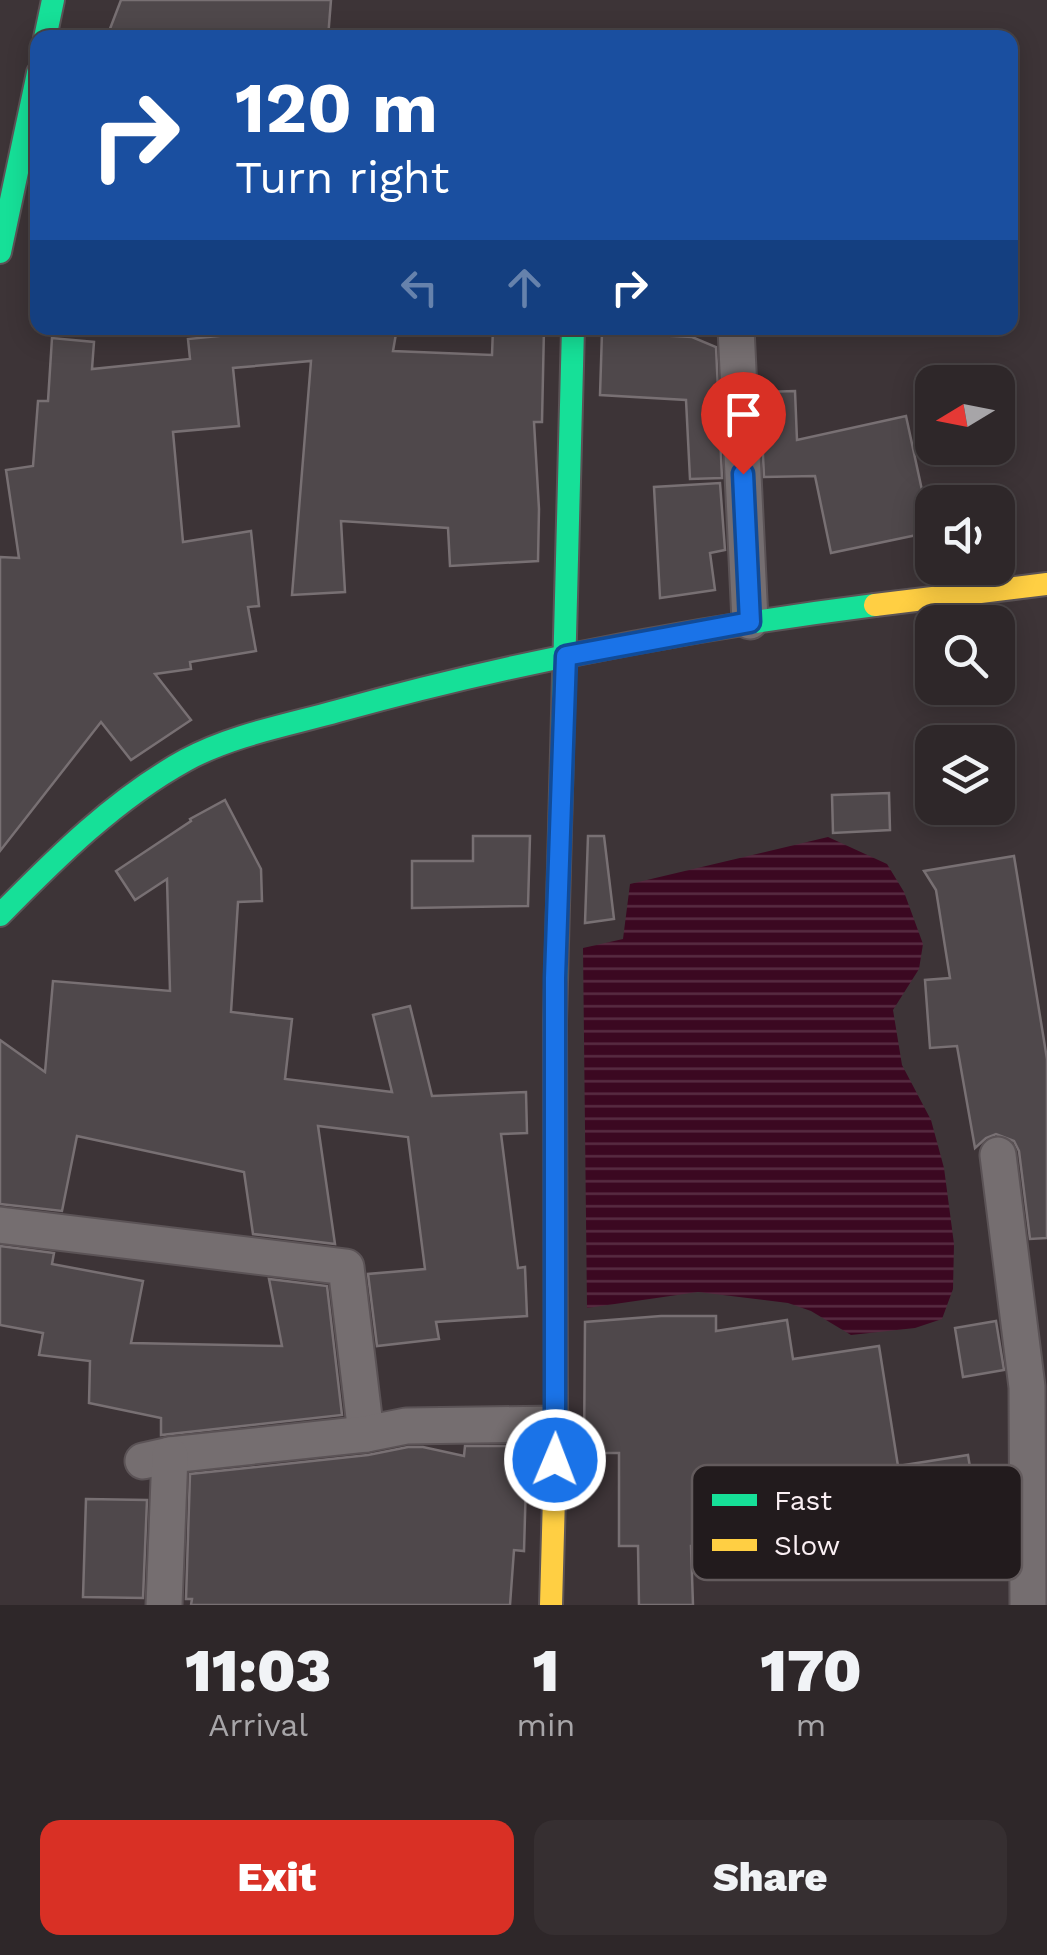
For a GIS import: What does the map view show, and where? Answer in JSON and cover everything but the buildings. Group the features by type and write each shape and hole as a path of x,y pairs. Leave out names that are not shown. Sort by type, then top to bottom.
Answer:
{"main road":[{"path":"47,30 53,0"},
{"path":"0,252 30,111"},
{"path":"551,1605 556,1424 555,978 573,335"},
{"path":"0,916 62,852 128,800 188,759 248,736 380,699 566,656 750,622 1047,584"}],"street":[{"path":"736,335 750,622"},
{"path":"998,1155 1037,1385 1028,1605"},
{"path":"0,1225 346,1267 366,1434"},
{"path":"164,1605 156,1458 406,1426 556,1424"}],"shaded area":[{"path":"828,837 887,864 904,892 923,944 919,969 893,1010 902,1065 931,1120 944,1168 954,1244 953,1289 942,1319 915,1328 851,1335 811,1311 788,1303 698,1292 587,1308 583,948 623,939 630,884"}],"traffic: fast":[{"path":"47,30 53,0"},
{"path":"0,252 30,111"},
{"path":"555,1021 573,335"},
{"path":"0,915 111,811 186,760 222,744 404,693 537,662 739,624 875,605"}],"traffic: slow":[{"path":"875,605 1047,584"},
{"path":"551,1605 556,1424 555,1021"}],"route":[{"path":"555,1460 555,978 566,656 750,622 743,474"}]}
